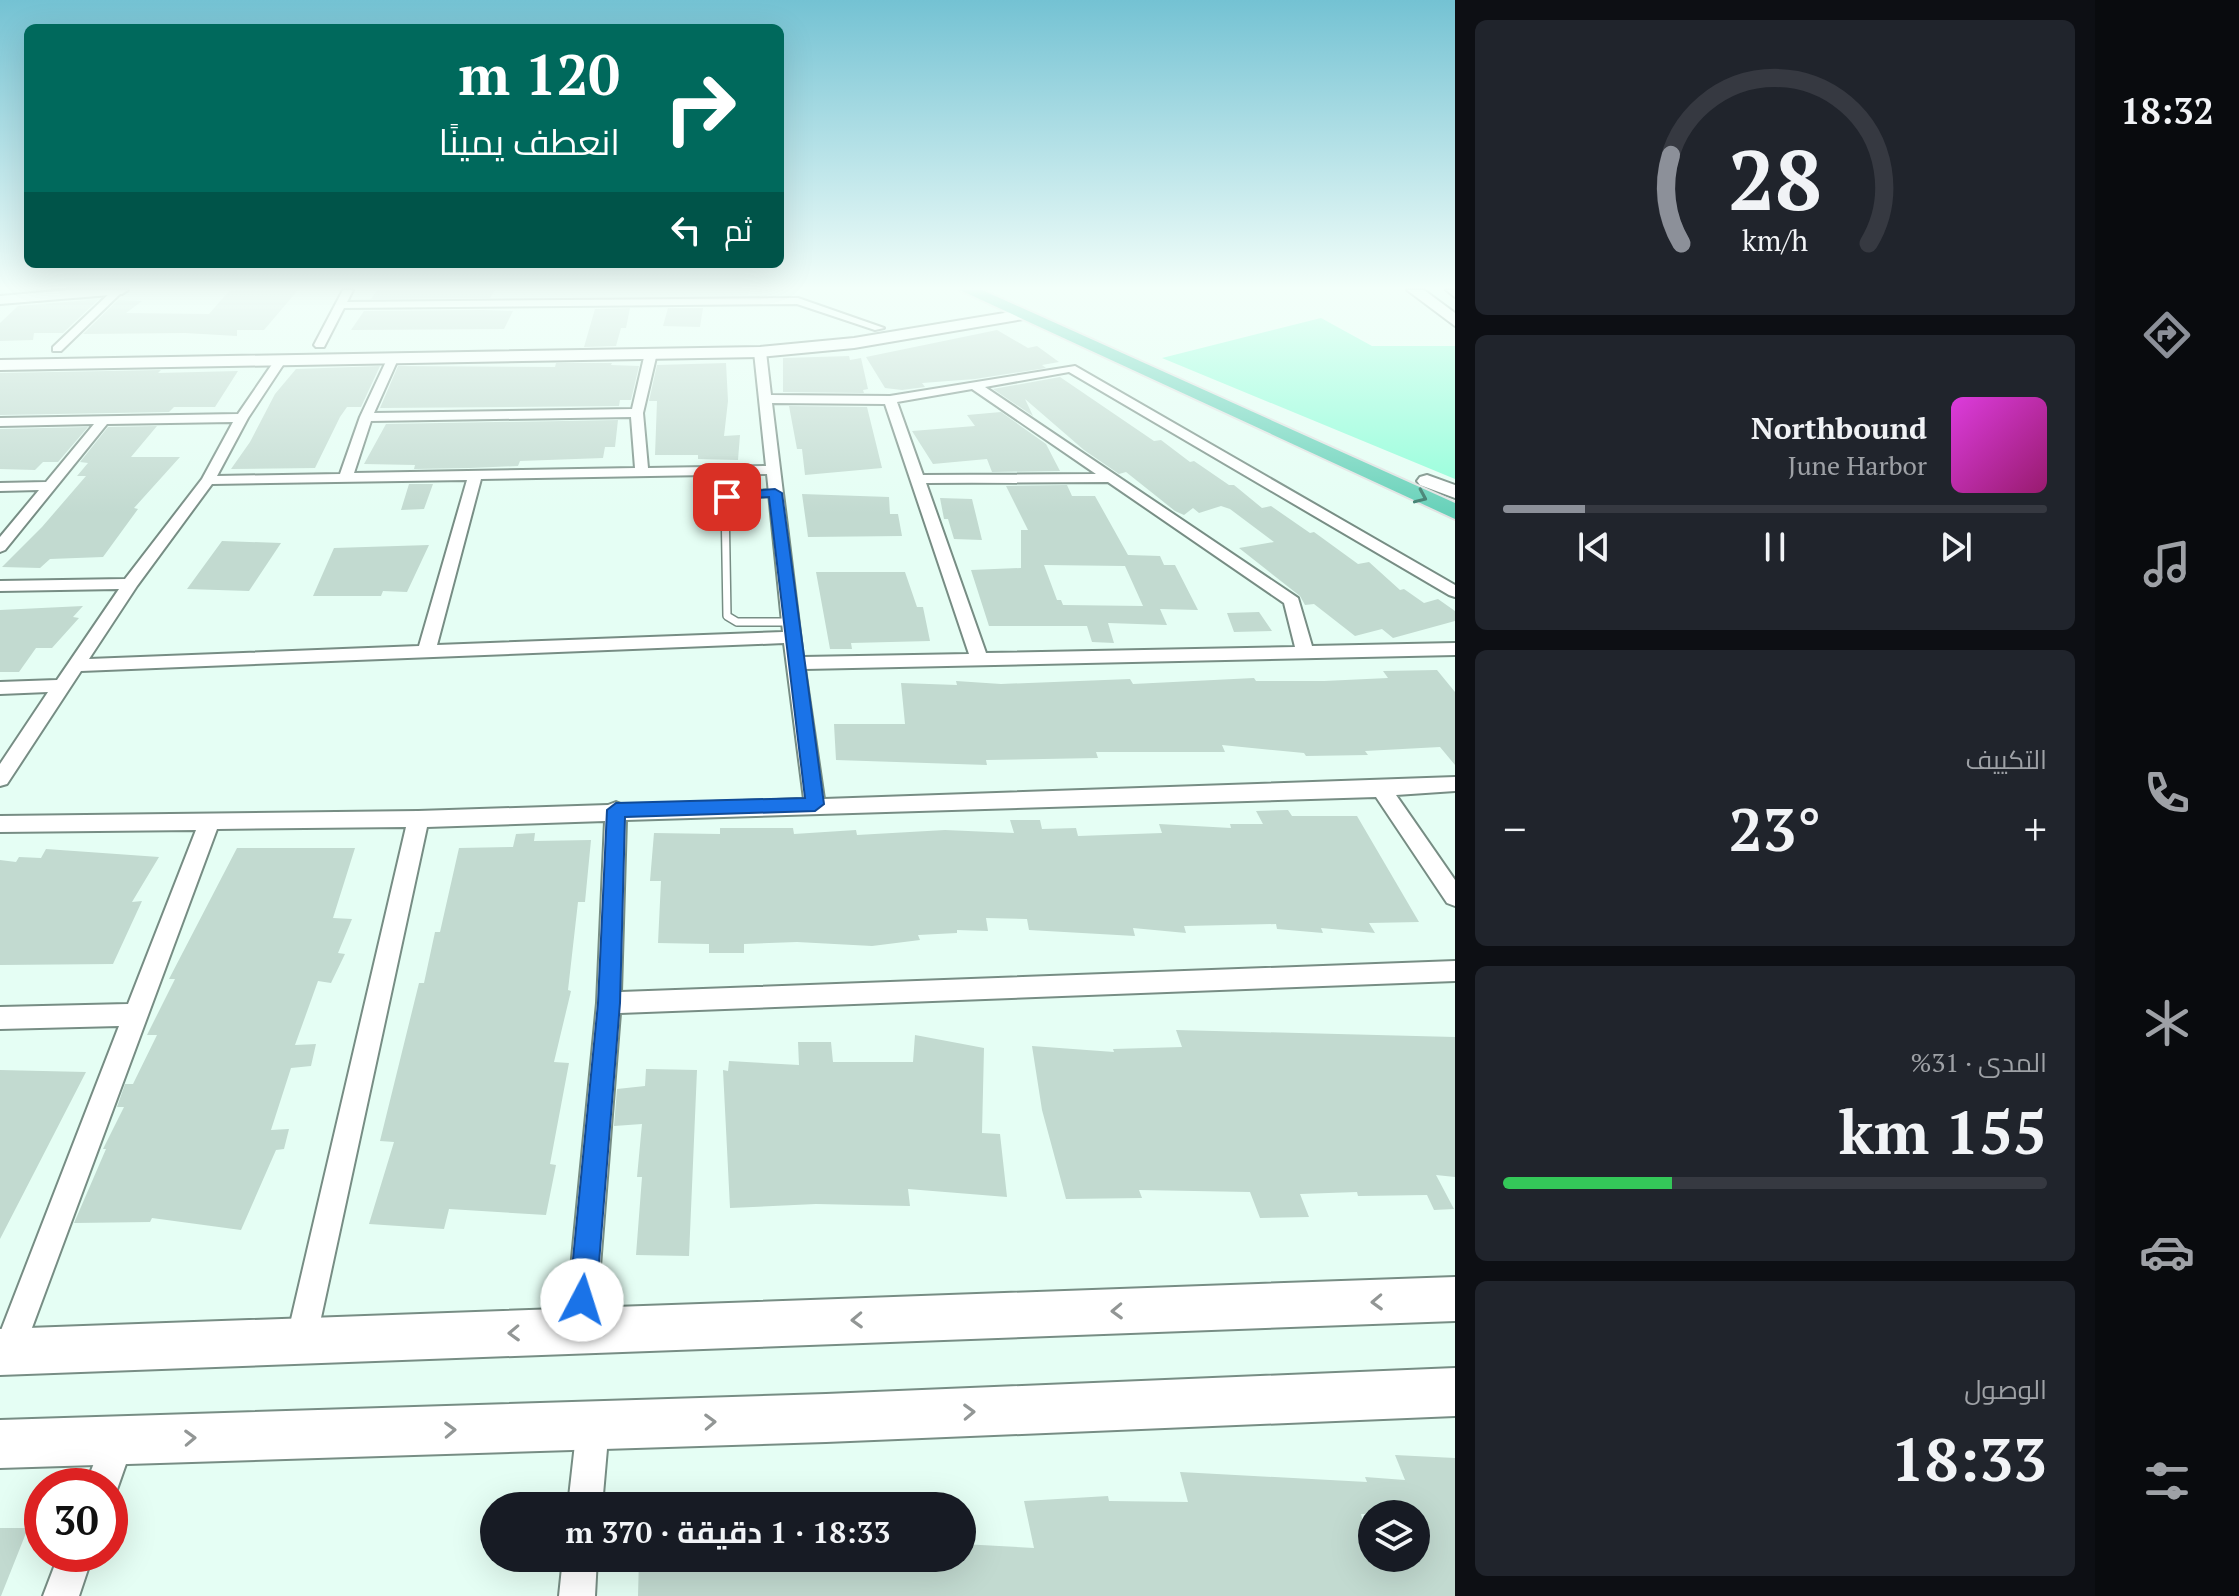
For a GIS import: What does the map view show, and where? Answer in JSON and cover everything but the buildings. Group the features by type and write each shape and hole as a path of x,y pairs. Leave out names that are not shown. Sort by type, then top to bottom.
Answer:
{"main road":[{"path":"0,365 24,364"},
{"path":"1138,364 1455,512"},
{"path":"1149,364 1455,493"},
{"path":"4,1352 1455,1299"},
{"path":"0,1444 593,1426 1455,1392"}],"street":[{"path":"0,779 130,584 208,480 242,418 277,364"},
{"path":"346,477 366,417 390,364"},
{"path":"642,472 637,413 648,364"},
{"path":"761,364 795,663 815,804"},
{"path":"765,399 890,400 1071,368 1455,592"},
{"path":"974,385 1292,601 1305,652"},
{"path":"890,400 979,659"},
{"path":"366,417 637,413"},
{"path":"0,422 242,418"},
{"path":"0,547 103,421"},
{"path":"208,480 773,470"},
{"path":"427,649 475,475"},
{"path":"917,479 1111,478"},
{"path":"0,487 50,486"},
{"path":"0,586 130,584"},
{"path":"78,665 791,630"},
{"path":"795,663 1455,649"},
{"path":"0,688 64,686"},
{"path":"0,824 418,819 616,810 1381,789 1455,784"},
{"path":"1381,789 1455,897"},
{"path":"580,1330 609,1003 616,810"},
{"path":"301,1341 418,819"},
{"path":"4,1352 209,823"},
{"path":"609,1003 1455,971"},
{"path":"0,1018 137,1015"},
{"path":"586,1492 593,1426"},
{"path":"109,1468 119,1440"},
{"path":"61,1596 70,1572"},
{"path":"577,1596 579,1572"}],"lane":[{"path":"775,493 733,495 725,500 727,616 737,622 791,630"}],"green space":[{"path":"1178,364 1455,364 1455,479"}],"route":[{"path":"582,1300 609,1003 616,810 815,804 775,493 727,497"}]}
